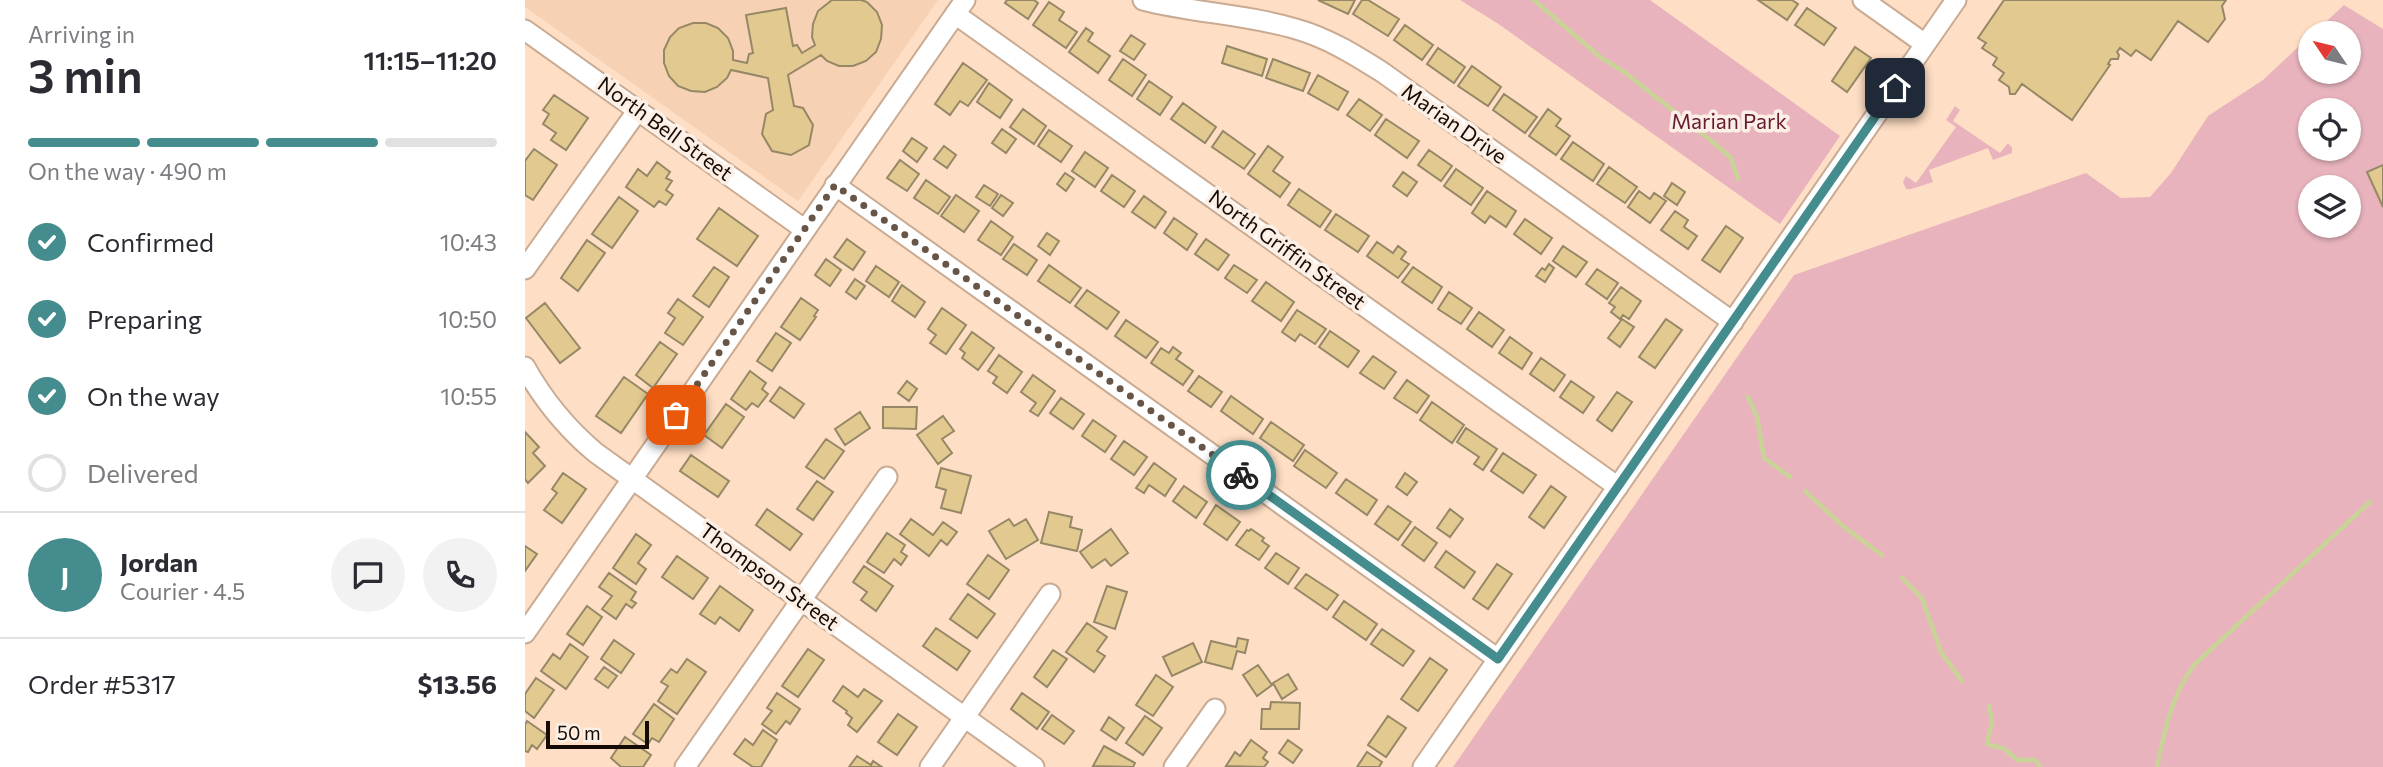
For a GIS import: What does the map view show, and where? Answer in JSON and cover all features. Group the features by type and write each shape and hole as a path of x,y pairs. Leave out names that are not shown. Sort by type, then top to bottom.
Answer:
{"street":[{"name":"Marian Drive","path":"1143,0 1277,24 1319,37 1340,47 1383,72 1733,322"},
{"path":"1863,0 1925,44"},
{"path":"1423,767 1955,0"},
{"path":"525,633 960,7"},
{"name":"North Griffin Street","path":"960,7 1618,487"},
{"name":"North Bell Street","path":"525,30 804,229"},
{"path":"525,269 638,110"},
{"path":"835,185 1498,659"},
{"name":"Thompson Street","path":"525,367 563,423 596,453 1034,767"},
{"path":"685,767 887,477"},
{"path":"930,767 1050,594"},
{"path":"1174,767 1215,709"}],"shaded area":[{"path":"525,0 938,0 798,201 525,7"}],"green space":[{"name":"Marian Park","path":"1460,0 1650,0 1840,136 1780,224 1497,23"},
{"path":"2344,5 2383,29 2383,767 1453,767 1794,275 2086,173 2121,198 2150,197 2171,173 2208,116 2263,80 2298,47 2298,84 2361,84 2361,21 2327,21"},
{"path":"1955,106 1960,110 1953,121 2000,153 2008,143 2012,153 1993,160 1988,148 1929,170 1933,182 1906,189 1903,182 1906,176 1916,183 1956,127 1946,120"}],"building":[{"path":"832,0 867,2 877,12 882,25 881,39 876,52 866,61 853,66 839,66 821,55 788,75 794,106 803,108 813,125 809,145 791,155 772,151 762,134 766,114 773,110 768,78 731,70 717,87 705,92 678,86 669,76 664,63 664,50 670,37 679,28 693,23 706,23 718,28 728,38 733,60 747,63 749,54 753,53 746,15 786,8 793,46 797,45 802,53 815,45 812,37 813,24 818,11"},
{"path":"1007,0 1034,0 1038,3 1028,19 1005,3"},
{"path":"1318,0 1355,0 1348,14"},
{"path":"1362,0 1368,0 1399,19 1388,36 1353,14"},
{"path":"1758,0 1792,0 1798,4 1787,20"},
{"path":"2004,0 2226,0 2222,6 2225,19 2208,42 2178,21 2151,60 2136,50 2131,56 2120,48 2117,52 2118,59 2111,59 2108,64 2110,65 2072,120 2022,84 2015,94 2010,94 2009,87 1999,80 2004,73 1993,65 1997,58 1982,48 1986,43 1978,38"},
{"path":"1049,2 1064,12 1059,20 1077,32 1066,48 1033,25"},
{"path":"1807,8 1836,28 1824,45 1795,25"},
{"path":"1405,25 1433,45 1422,60 1394,40"},
{"path":"1086,28 1093,33 1088,41 1110,56 1098,73 1069,52"},
{"path":"1131,35 1145,44 1134,60 1120,51"},
{"path":"1227,46 1267,59 1262,76 1222,63"},
{"path":"1855,47 1871,58 1847,92 1832,81"},
{"path":"1438,48 1465,67 1454,83 1427,64"},
{"path":"1123,59 1146,75 1132,96 1109,80"},
{"path":"1273,59 1310,73 1303,91 1266,78"},
{"path":"963,63 987,80 968,106 960,101 950,115 935,104"},
{"path":"1472,66 1501,87 1488,106 1458,86"},
{"path":"1318,75 1348,92 1338,110 1308,93"},
{"path":"1149,81 1172,97 1160,115 1137,99"},
{"path":"989,83 1012,100 1000,118 977,102"},
{"path":"1504,94 1537,117 1525,133 1493,110"},
{"path":"554,95 588,118 566,150 551,140 556,133 543,124 549,114 543,110"},
{"path":"1359,99 1382,115 1370,131 1347,115"},
{"path":"1183,103 1216,127 1205,143 1171,119"},
{"path":"1023,109 1046,126 1034,144 1010,127"},
{"path":"1548,109 1561,119 1556,126 1570,136 1556,155 1529,136"},
{"path":"1386,119 1419,141 1407,158 1375,135"},
{"path":"1002,129 1016,139 1006,153 992,143"},
{"path":"1049,130 1072,146 1061,162 1038,146"},
{"path":"1223,131 1255,154 1244,169 1212,147"},
{"path":"912,138 927,148 917,162 903,151"},
{"path":"1573,142 1604,164 1593,181 1561,159"},
{"path":"944,146 956,155 947,168 934,159"},
{"path":"1268,146 1283,157 1273,171 1290,183 1280,197 1248,174"},
{"path":"534,149 557,165 533,200 525,195 525,161"},
{"path":"1429,150 1452,166 1441,181 1418,165"},
{"path":"1085,152 1108,168 1095,187 1072,171"},
{"path":"900,160 919,174 907,191 887,178"},
{"path":"657,162 670,172 666,178 672,181 666,190 673,195 666,205 659,201 654,207 626,187 638,169 647,176"},
{"path":"2383,165 2383,207 2367,172"},
{"path":"1609,167 1637,187 1625,203 1597,184"},
{"path":"1456,169 1483,188 1471,205 1444,186"},
{"path":"1403,172 1417,182 1407,196 1393,186"},
{"path":"1065,173 1074,179 1066,191 1057,184"},
{"path":"1112,175 1135,191 1124,207 1101,191"},
{"path":"926,180 950,197 938,214 914,198"},
{"path":"1672,183 1685,192 1677,205 1664,196"},
{"path":"984,185 998,194 990,206 976,197"},
{"path":"1299,189 1331,211 1320,227 1288,205"},
{"path":"1487,191 1516,211 1506,227 1490,216 1485,223 1472,213"},
{"path":"1639,191 1650,199 1654,193 1666,201 1650,223 1628,207"},
{"path":"956,195 979,211 964,232 941,216"},
{"path":"1001,195 1013,203 1003,216 992,208"},
{"path":"1144,196 1166,212 1155,228 1132,212"},
{"path":"619,197 638,211 612,248 592,234"},
{"path":"719,208 758,236 737,266 697,239"},
{"path":"1675,211 1688,220 1684,227 1697,236 1688,249 1661,230"},
{"path":"1336,214 1369,236 1358,252 1325,230"},
{"path":"1174,218 1197,234 1187,250 1164,233"},
{"path":"1525,219 1552,238 1541,254 1514,234"},
{"path":"991,221 1013,237 1001,255 978,240"},
{"path":"1726,226 1743,238 1720,272 1702,260"},
{"path":"1047,233 1059,241 1050,255 1038,246"},
{"path":"847,239 865,252 853,270 834,257"},
{"path":"1206,239 1229,255 1218,270 1195,254"},
{"path":"587,240 605,253 578,291 561,278"},
{"path":"1377,242 1393,253 1398,246 1406,252 1401,259 1409,264 1398,278 1367,256"},
{"path":"1014,244 1037,260 1027,275 1003,259"},
{"path":"1563,246 1587,262 1576,277 1553,261"},
{"path":"826,259 841,270 830,286 815,275"},
{"path":"1549,264 1554,268 1545,282 1536,276"},
{"path":"1049,265 1081,288 1070,303 1038,281"},
{"path":"1234,265 1257,280 1247,293 1225,278"},
{"path":"876,266 899,282 889,297 866,281"},
{"path":"714,267 729,277 709,307 693,296"},
{"path":"1413,267 1442,287 1432,303 1402,282"},
{"path":"1597,269 1618,283 1607,299 1586,284"},
{"path":"855,279 865,286 856,299 846,292"},
{"path":"1266,282 1294,302 1281,321 1252,301"},
{"path":"902,285 925,302 915,317 892,301"},
{"path":"1621,287 1641,301 1629,319 1623,315 1620,319 1611,312 1615,307 1609,303"},
{"path":"1087,290 1119,312 1107,329 1075,306"},
{"path":"1449,292 1472,308 1461,324 1438,309"},
{"path":"801,298 818,310 800,340 781,327"},
{"path":"678,299 703,317 683,345 665,333 675,318 668,313"},
{"path":"545,303 580,348 560,363 526,318"},
{"path":"942,308 966,325 946,354 930,343 936,335 928,329"},
{"path":"1297,310 1326,329 1315,344 1300,334 1295,341 1282,332"},
{"path":"1479,312 1504,330 1492,347 1467,329"},
{"path":"1622,319 1634,327 1620,347 1608,338"},
{"path":"1666,319 1682,330 1655,368 1639,357"},
{"path":"1126,320 1158,342 1146,358 1115,336"},
{"path":"1330,331 1359,351 1348,367 1319,347"},
{"path":"972,332 994,348 978,370 962,358 965,353 960,349"},
{"path":"776,333 791,343 772,371 757,361"},
{"path":"1510,337 1532,353 1522,369 1499,353"},
{"path":"660,342 677,354 653,388 636,375"},
{"path":"1173,347 1181,353 1176,359 1193,371 1183,385 1151,363 1161,348 1169,353"},
{"path":"999,355 1022,372 1007,393 993,383 997,377 988,371"},
{"path":"1373,356 1396,372 1384,389 1360,373"},
{"path":"1541,358 1565,375 1554,391 1530,374"},
{"path":"750,371 766,383 762,389 768,394 758,407 752,403 746,410 731,399"},
{"path":"1033,375 1055,391 1038,416 1030,411 1036,403 1021,392"},
{"path":"1199,376 1222,392 1211,407 1188,391"},
{"path":"624,377 648,394 621,433 596,416"},
{"path":"1407,380 1429,396 1417,413 1394,398"},
{"path":"907,381 917,389 909,401 898,393"},
{"path":"1571,381 1594,397 1583,413 1560,397"},
{"path":"780,387 804,404 794,418 770,401"},
{"path":"1617,392 1632,402 1612,431 1597,420"},
{"path":"1231,396 1263,419 1253,434 1221,411"},
{"path":"1061,398 1084,414 1073,429 1050,413"},
{"path":"1432,402 1464,425 1452,443 1420,420"},
{"path":"726,404 744,417 722,448 704,435"},
{"path":"883,407 917,407 916,429 883,428"},
{"path":"860,412 870,428 845,445 835,429"},
{"path":"943,416 954,431 942,439 952,453 938,464 917,435"},
{"path":"1093,420 1116,436 1105,452 1082,436"},
{"path":"1271,422 1304,445 1293,461 1260,438"},
{"path":"1466,428 1497,449 1483,470 1474,464 1479,457 1457,442"},
{"path":"525,432 539,447 533,453 545,466 528,483 525,479"},
{"path":"826,439 844,451 824,479 806,467"},
{"path":"1124,441 1147,457 1134,475 1111,459"},
{"path":"1305,450 1337,473 1326,488 1294,466"},
{"path":"1503,453 1536,475 1523,493 1491,471"},
{"path":"691,455 729,481 718,497 680,471"},
{"path":"1154,463 1176,479 1165,496 1149,485 1144,493 1136,488"},
{"path":"941,468 971,476 961,513 941,508 946,490 936,487"},
{"path":"563,473 586,489 562,523 544,510 557,493 552,489"},
{"path":"1405,473 1417,482 1407,495 1396,487"},
{"path":"1346,479 1377,500 1367,515 1336,493"},
{"path":"817,481 833,492 813,520 797,509"},
{"path":"1184,486 1207,502 1196,518 1173,501"},
{"path":"1551,486 1566,497 1544,528 1529,517"},
{"path":"1216,505 1240,522 1227,540 1204,524"},
{"path":"1388,506 1411,522 1398,540 1375,524"},
{"path":"767,509 802,534 790,550 756,525"},
{"path":"1450,509 1463,519 1450,537 1437,528"},
{"path":"1049,512 1072,517 1070,527 1082,530 1077,551 1041,543"},
{"path":"911,519 933,535 943,522 957,532 947,545 941,540 929,556 900,534"},
{"path":"1009,519 1014,526 1026,519 1038,540 1006,559 989,531"},
{"path":"1415,527 1437,543 1424,561 1402,545"},
{"path":"1111,529 1128,553 1111,566 1105,559 1092,568 1080,552"},
{"path":"1251,529 1264,538 1262,541 1269,546 1259,560 1236,545 1247,530"},
{"path":"887,533 905,545 901,552 907,556 901,565 894,559 884,573 867,562"},
{"path":"636,534 651,545 638,563 646,569 636,584 613,568"},
{"path":"525,546 537,554 525,571"},
{"path":"1446,551 1475,572 1464,588 1435,567"},
{"path":"1276,553 1299,568 1288,584 1265,568"},
{"path":"988,555 1009,570 989,599 967,584"},
{"path":"677,556 708,578 693,599 662,577"},
{"path":"1497,564 1512,574 1488,609 1473,599"},
{"path":"864,566 893,586 876,611 861,600 867,592 853,582"},
{"path":"609,573 636,592 631,600 636,603 632,608 626,604 616,619 602,609 612,596 599,587"},
{"path":"1306,574 1338,595 1327,610 1295,588"},
{"path":"720,586 753,610 739,631 720,617 715,624 700,614"},
{"path":"1107,586 1127,592 1115,629 1094,622"},
{"path":"968,594 995,614 977,638 950,619"},
{"path":"1344,601 1377,624 1366,640 1333,617"},
{"path":"587,606 602,617 583,645 567,634"},
{"path":"1087,623 1107,637 1097,651 1105,656 1094,672 1066,652"},
{"path":"936,628 970,651 957,670 923,646"},
{"path":"1382,629 1414,651 1403,666 1371,644"},
{"path":"1238,638 1248,640 1245,653 1237,651 1232,669 1205,662 1211,641 1236,647"},
{"path":"614,640 634,654 621,673 601,659"},
{"path":"1193,643 1202,662 1172,676 1163,657"},
{"path":"570,644 588,657 566,689 541,671 553,654 560,659"},
{"path":"808,649 824,660 798,697 782,686"},
{"path":"1053,650 1067,659 1047,687 1034,677"},
{"path":"1430,658 1447,670 1418,711 1401,699"},
{"path":"687,659 706,672 677,714 658,701 668,686 661,682 671,669 677,673"},
{"path":"1258,665 1272,685 1257,696 1243,675"},
{"path":"604,667 617,676 608,688 595,679"},
{"path":"1288,674 1297,689 1282,699 1273,683"},
{"path":"1156,675 1173,687 1153,716 1136,705"},
{"path":"536,678 554,690 534,718 525,711 525,694"},
{"path":"843,686 858,697 864,689 882,701 857,732 848,725 852,718 847,711 833,701"},
{"path":"777,693 800,709 790,724 786,721 776,734 762,724 772,711 767,708"},
{"path":"1022,693 1049,712 1037,729 1011,709"},
{"path":"1271,702 1300,703 1299,729 1261,729 1262,709 1270,709"},
{"path":"654,704 674,719 659,742 652,738 648,744 633,734"},
{"path":"898,714 917,727 897,755 878,742"},
{"path":"1052,715 1074,731 1064,744 1042,729"},
{"path":"1145,716 1162,728 1143,755 1126,743"},
{"path":"1388,716 1406,728 1386,757 1368,745"},
{"path":"1109,717 1124,728 1116,740 1101,730"},
{"path":"527,721 547,735 537,749 532,745 528,752 525,751"},
{"path":"763,730 777,740 761,767 753,767 734,754 745,739 753,745"},
{"path":"625,737 651,755 643,767 621,767 611,758"},
{"path":"1251,740 1267,752 1263,758 1268,762 1264,767 1226,766 1235,752 1240,756"},
{"path":"1288,740 1302,750 1293,763 1279,753"},
{"path":"1104,746 1135,763 1133,767 1093,766"},
{"path":"1367,752 1382,762 1379,767 1357,767"},
{"path":"857,756 871,765 873,761 882,767 849,767"}],"waterway":[{"path":"1534,0 1600,57 1623,71 1714,143 1731,158 1738,179"},
{"path":"1748,397 1757,417 1764,458 1790,477"},
{"path":"1805,491 1844,527 1882,555"},
{"path":"2157,767 2174,701 2194,665 2370,502"},
{"path":"1902,578 1922,598 1941,652 1962,681"},
{"path":"1989,706 1992,721 1987,744 2005,749 2017,760 2036,760 2040,767"}],"way so far":[{"path":"676,415 835,185 1241,475"}],"route":[{"path":"1241,475 1498,659 1895,88"}]}
